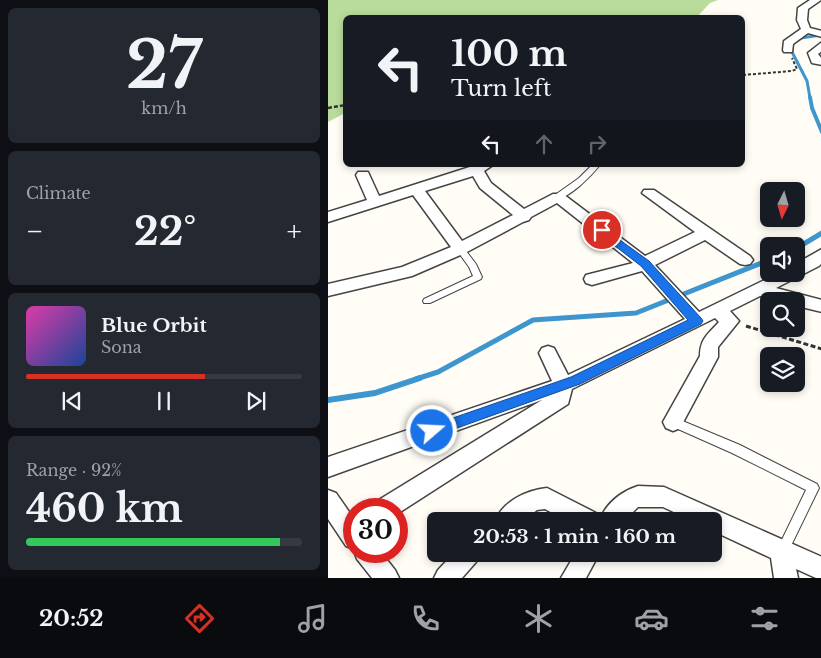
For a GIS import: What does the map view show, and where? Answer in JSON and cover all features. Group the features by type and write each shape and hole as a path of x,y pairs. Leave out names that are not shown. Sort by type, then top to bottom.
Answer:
{"street":[{"path":"788,50 788,44 815,32 802,20 802,8 816,0"},
{"path":"822,45 813,53 816,60 822,62"},
{"path":"328,217 481,168 485,185 524,216"},
{"path":"363,175 375,203"},
{"path":"416,190 460,248"},
{"path":"649,193 746,260"},
{"path":"328,290 406,272 460,248 558,197 645,264 697,321"},
{"path":"592,279 631,270 706,233"},
{"path":"805,266 822,254"},
{"path":"328,467 563,385 697,321 724,316 759,290 774,282"},
{"path":"759,290 822,306"},
{"path":"673,422 708,357 710,345 724,316"},
{"path":"402,498 561,398 563,385 548,353"},
{"path":"618,512 625,503 639,495 664,498 694,512"},
{"path":"517,512 532,500 547,498 572,512"},
{"path":"328,500 343,521"},
{"path":"722,525 822,569"},
{"path":"782,553 786,578"},
{"path":"446,578 461,562"},
{"path":"573,578 583,562"},
{"path":"375,563 388,578"}],"lane":[{"path":"558,197 582,180 594,167"},
{"path":"427,301 478,277 473,266 460,248"},
{"path":"673,422 736,449 813,488 782,553"}],"path":[{"path":"745,74 791,72 797,69 788,50"},
{"path":"328,108 343,105"},
{"path":"724,316 822,349"}],"green space":[{"path":"328,0 718,0 710,3 699,15 343,15 343,114 328,122"}],"waterway":[{"path":"810,98 807,81 792,52 792,44 801,38 821,35"},
{"path":"810,97 812,108 822,132"},
{"path":"805,243 822,233"},
{"path":"416,379 438,372 533,320 636,313 760,264"},
{"path":"328,400 375,393 420,378"}],"route":[{"path":"432,431 576,380 697,321 645,264 602,230"}]}
